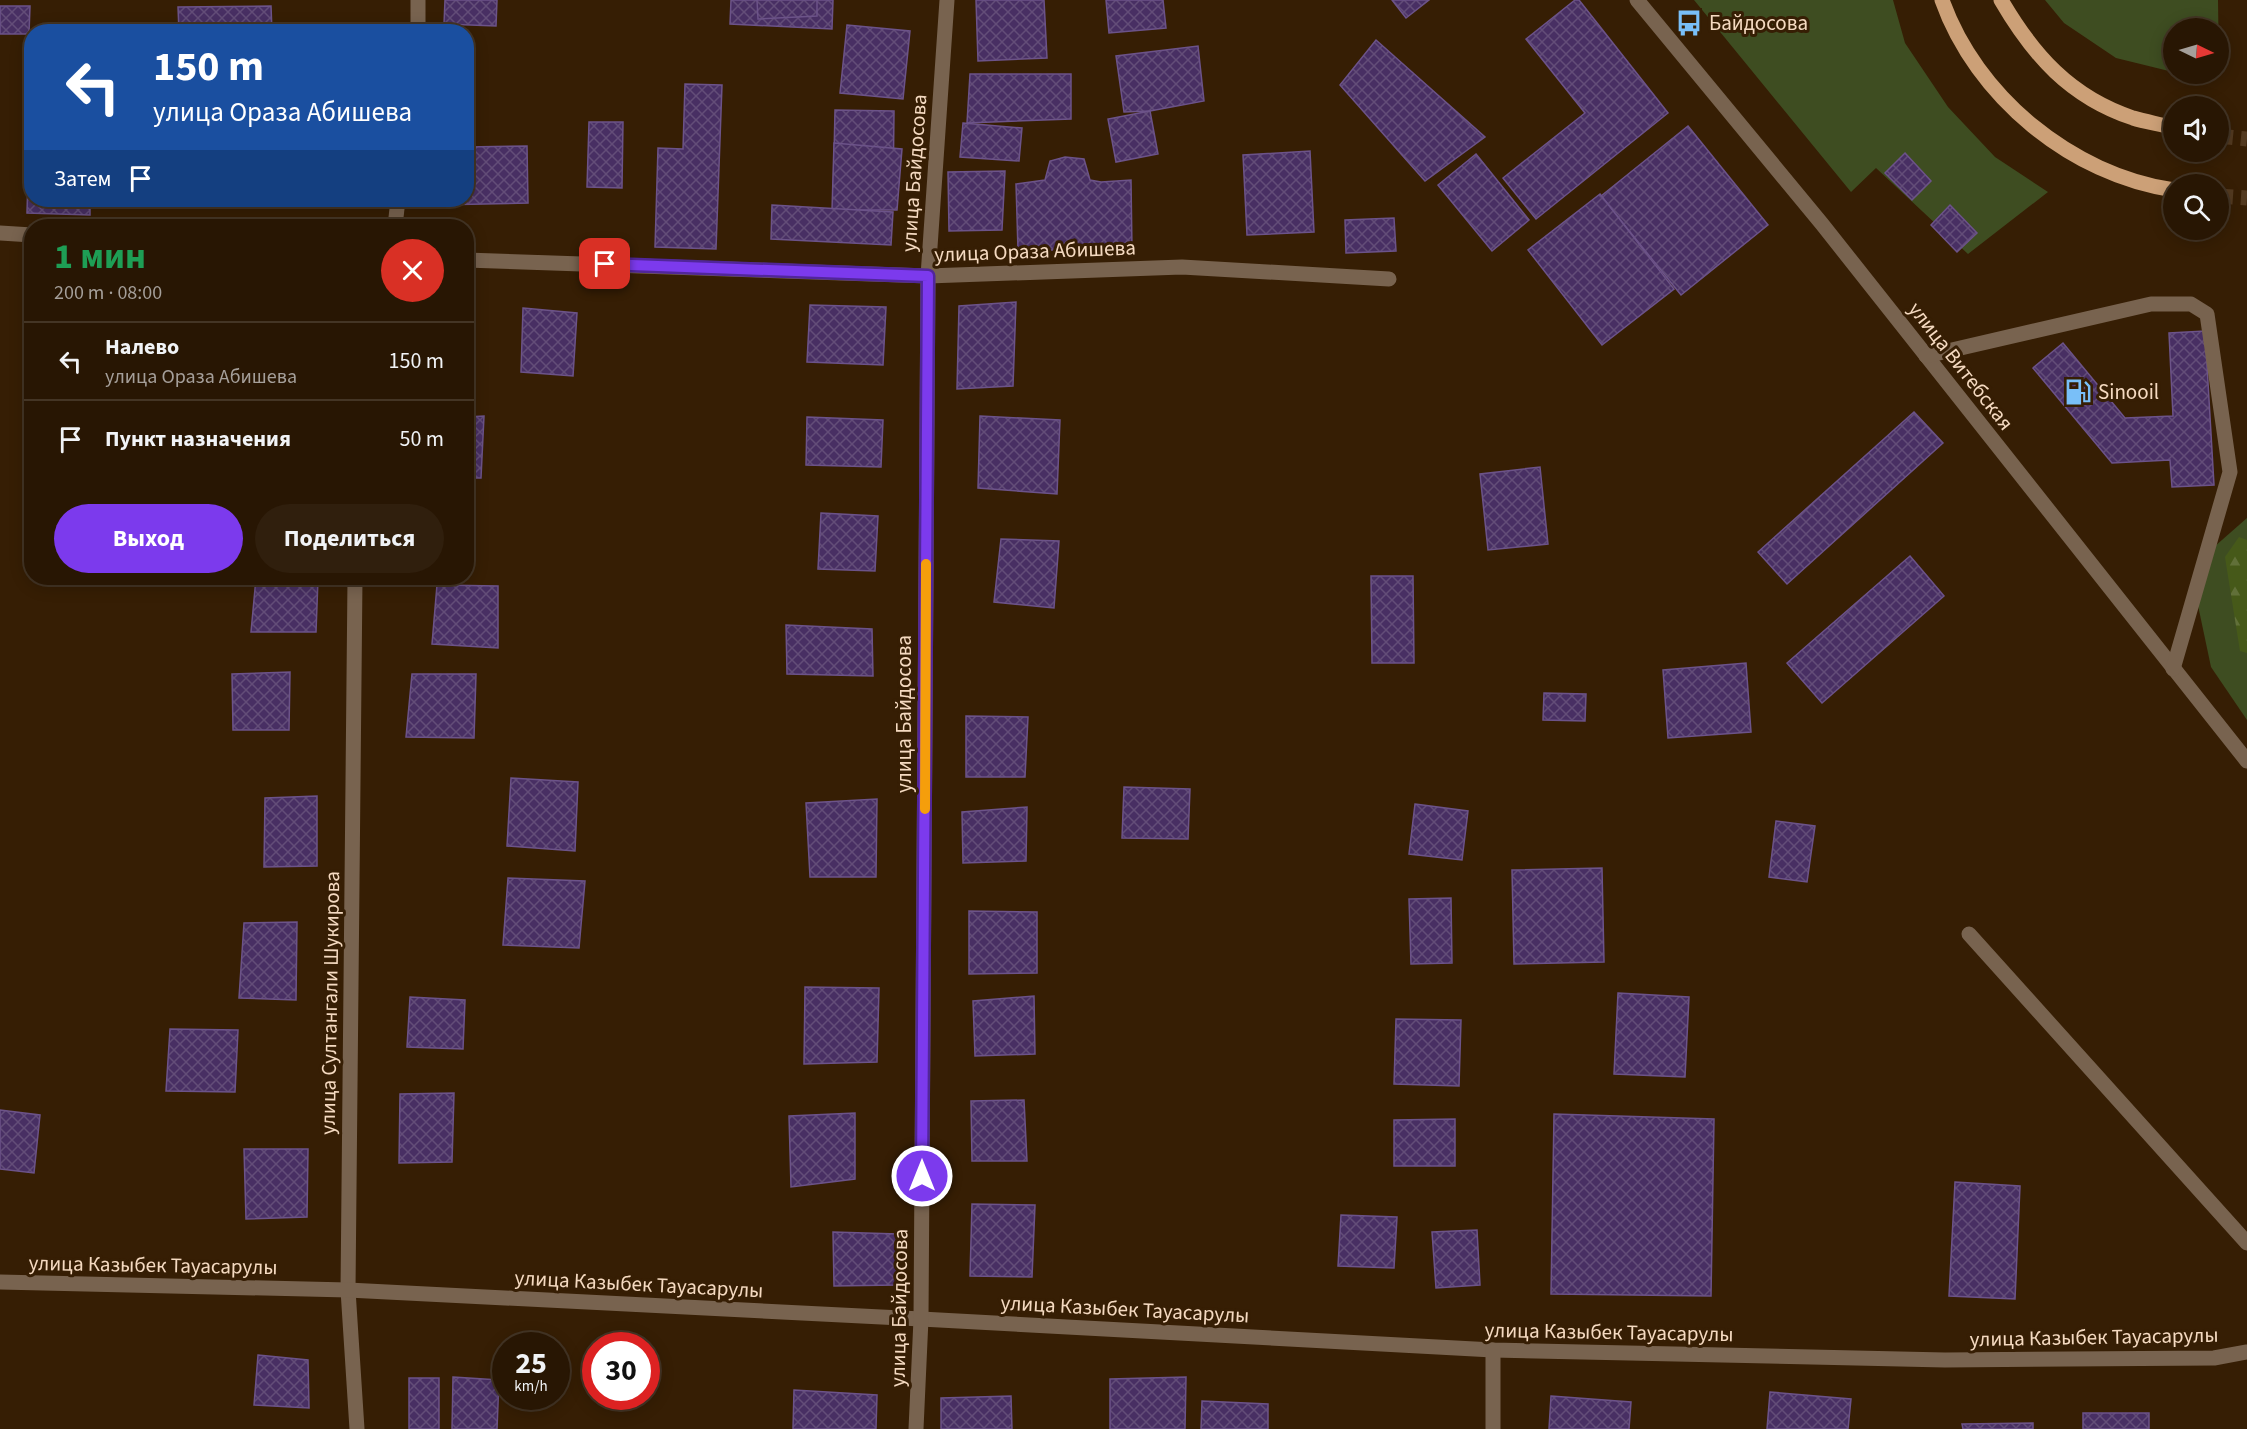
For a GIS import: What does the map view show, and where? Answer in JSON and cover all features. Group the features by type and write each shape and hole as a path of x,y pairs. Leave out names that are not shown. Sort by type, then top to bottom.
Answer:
{"main road":[{"path":"1942,0 1951,25 1984,78 2025,121 2071,152 2112,173 2163,188"},
{"path":"2001,0 2028,44 2061,79 2098,103 2133,118 2163,125"}],"street":[{"path":"418,0 418,24"},
{"name":"улица Байдосова","path":"916,1429 921,1319 928,276 947,0"},
{"name":"улица Витебская","path":"1637,0 1822,224 2247,761"},
{"path":"0,233 24,234"},
{"name":"улица Ораза Абишева","path":"474,260 928,276 1182,267 1389,279"},
{"path":"1926,356 2151,304 2191,304 2207,314 2230,472 2174,669"},
{"name":"улица Султангали Шукирова","path":"355,585 348,1290 357,1429"},
{"path":"1969,934 2247,1242"},
{"name":"улица Казыбек Тауасарулы","path":"0,1282 348,1290 1493,1350 1945,1360 2214,1358 2247,1352"},
{"path":"1493,1350 1493,1429"}],"green space":[{"path":"1694,0 1893,0 1905,43 1948,107 1995,157 2048,192 1968,254 1876,168 1851,192"},
{"path":"2045,0 2218,0 2218,18 2163,18 2163,70 2116,58 2064,23"},
{"path":"2247,518 2247,720 2211,667 2196,596 2214,547"},
{"path":"2239,537 2247,540 2247,653 2240,651 2225,557"}],"building":[{"path":"445,0 497,0 496,26 444,24"},
{"path":"731,0 833,0 832,29 730,24"},
{"path":"757,0 817,0 817,16 758,19"},
{"path":"976,0 1044,0 1047,58 978,61"},
{"path":"1106,0 1163,0 1166,28 1109,33"},
{"path":"1392,0 1429,0 1406,18"},
{"path":"1575,0 1579,0 1668,113 1536,219 1503,178 1585,113 1526,39"},
{"path":"0,6 30,6 29,24 24,24 24,34 0,34"},
{"path":"271,6 272,24 179,24 178,7"},
{"path":"847,25 910,31 903,99 840,93"},
{"path":"1376,40 1485,137 1425,181 1340,85"},
{"path":"1198,46 1204,101 1150,111 1124,112 1116,56"},
{"path":"970,74 1071,74 1071,119 967,123"},
{"path":"685,84 722,85 716,249 655,247 658,148 683,149"},
{"path":"835,110 894,111 893,203 833,202"},
{"path":"1150,111 1158,154 1116,162 1108,119"},
{"path":"589,122 623,122 622,188 587,187"},
{"path":"963,123 1022,128 1019,161 960,157"},
{"path":"1688,126 1768,225 1681,295 1601,196"},
{"path":"834,143 902,149 897,210 832,210"},
{"path":"527,146 528,203 474,204 474,147"},
{"path":"1310,151 1314,232 1247,235 1243,155"},
{"path":"1905,153 1931,181 1912,200 1885,173"},
{"path":"1476,154 1529,220 1492,251 1438,185"},
{"path":"1065,157 1084,159 1090,180 1101,182 1131,180 1132,250 1018,250 1016,184 1045,180 1050,161"},
{"path":"1005,171 1002,230 949,231 948,172"},
{"path":"1600,194 1674,289 1602,345 1528,250"},
{"path":"772,205 893,212 891,245 771,239"},
{"path":"1950,205 1977,233 1957,252 1931,225"},
{"path":"27,207 90,207 90,215 27,213"},
{"path":"1394,218 1396,251 1346,253 1345,220"},
{"path":"1016,302 1013,386 957,389 959,306"},
{"path":"810,305 886,307 883,365 807,362"},
{"path":"523,308 577,313 573,376 521,372"},
{"name":"Sinooil","path":"2205,331 2214,485 2172,487 2170,460 2112,463 2033,368 2063,343 2125,418 2173,416 2169,333"},
{"path":"1914,412 1943,443 1787,584 1758,552"},
{"path":"484,416 481,478 474,478 474,417"},
{"path":"980,416 1060,420 1057,494 978,488"},
{"path":"807,417 883,420 881,467 806,465"},
{"path":"1540,467 1548,544 1488,550 1480,474"},
{"path":"821,513 878,516 875,571 818,569"},
{"path":"1001,539 1059,541 1054,608 994,602"},
{"path":"1910,556 1944,596 1822,703 1787,663"},
{"path":"1371,576 1413,576 1414,663 1372,663"},
{"path":"255,585 318,585 316,632 251,632"},
{"path":"437,585 498,586 498,648 432,644"},
{"path":"786,625 872,629 873,676 787,674"},
{"path":"1746,663 1751,732 1668,738 1663,670"},
{"path":"290,672 289,730 233,730 232,674"},
{"path":"412,674 476,674 474,738 406,737"},
{"path":"1544,693 1586,694 1585,721 1543,720"},
{"path":"966,716 1028,717 1025,777 966,777"},
{"path":"511,778 578,782 575,851 507,846"},
{"path":"1124,787 1190,789 1188,839 1122,838"},
{"path":"317,796 317,866 264,867 265,798"},
{"path":"877,799 876,877 810,877 806,803"},
{"path":"1415,804 1468,811 1462,860 1409,854"},
{"path":"1027,807 1026,861 963,863 962,812"},
{"path":"1776,821 1815,826 1807,882 1769,877"},
{"path":"1602,868 1604,962 1514,964 1512,870"},
{"path":"508,878 585,881 579,948 503,945"},
{"path":"1451,898 1452,963 1411,964 1409,899"},
{"path":"969,911 1037,912 1037,973 969,974"},
{"path":"297,922 296,1000 239,998 244,923"},
{"path":"805,987 879,988 877,1062 804,1064"},
{"path":"1618,993 1689,997 1685,1077 1614,1074"},
{"path":"1034,996 1035,1054 975,1056 973,1001"},
{"path":"410,997 465,1000 463,1049 407,1047"},
{"path":"1396,1019 1461,1020 1459,1086 1394,1084"},
{"path":"170,1029 238,1030 235,1092 166,1091"},
{"path":"454,1093 452,1162 399,1163 400,1094"},
{"path":"1024,1100 1027,1161 972,1161 971,1101"},
{"path":"0,1110 40,1115 34,1173 0,1169"},
{"path":"855,1113 855,1179 791,1187 789,1116"},
{"path":"1554,1114 1714,1119 1711,1296 1551,1294"},
{"path":"1455,1119 1455,1166 1394,1166 1394,1120"},
{"path":"244,1149 308,1149 307,1217 246,1219"},
{"path":"1955,1182 2020,1186 2015,1299 1949,1296"},
{"path":"972,1204 1035,1205 1032,1277 970,1276"},
{"path":"1341,1215 1397,1217 1394,1268 1338,1266"},
{"path":"1477,1230 1480,1285 1436,1288 1432,1232"},
{"path":"833,1232 898,1234 896,1285 834,1286"},
{"path":"258,1355 308,1360 309,1408 254,1405"},
{"path":"453,1377 492,1380 492,1410 498,1410 497,1429 452,1429"},
{"path":"1186,1377 1185,1429 1110,1429 1110,1379"},
{"path":"409,1378 439,1378 439,1429 409,1429"},
{"path":"794,1390 877,1395 876,1429 793,1429"},
{"path":"1770,1392 1851,1399 1848,1429 1767,1429"},
{"path":"1011,1396 1012,1429 941,1429 941,1398"},
{"path":"1551,1396 1631,1402 1629,1429 1549,1429"},
{"path":"1202,1401 1268,1404 1268,1429 1201,1429"},
{"path":"2083,1413 2149,1413 2149,1429 2083,1429"},
{"path":"2033,1423 2033,1429 1963,1429 1962,1424"}],"tunnel":[{"path":"2229,137 2247,139"},
{"path":"2229,197 2247,198"}],"slow traffic":[{"path":"925,809 926,564"}],"place":[{"name":"Байдосова","path":"1689,23"},
{"name":"Sinooil","path":"2078,392"}],"route":[{"path":"605,264 928,276 922,1176"}]}
